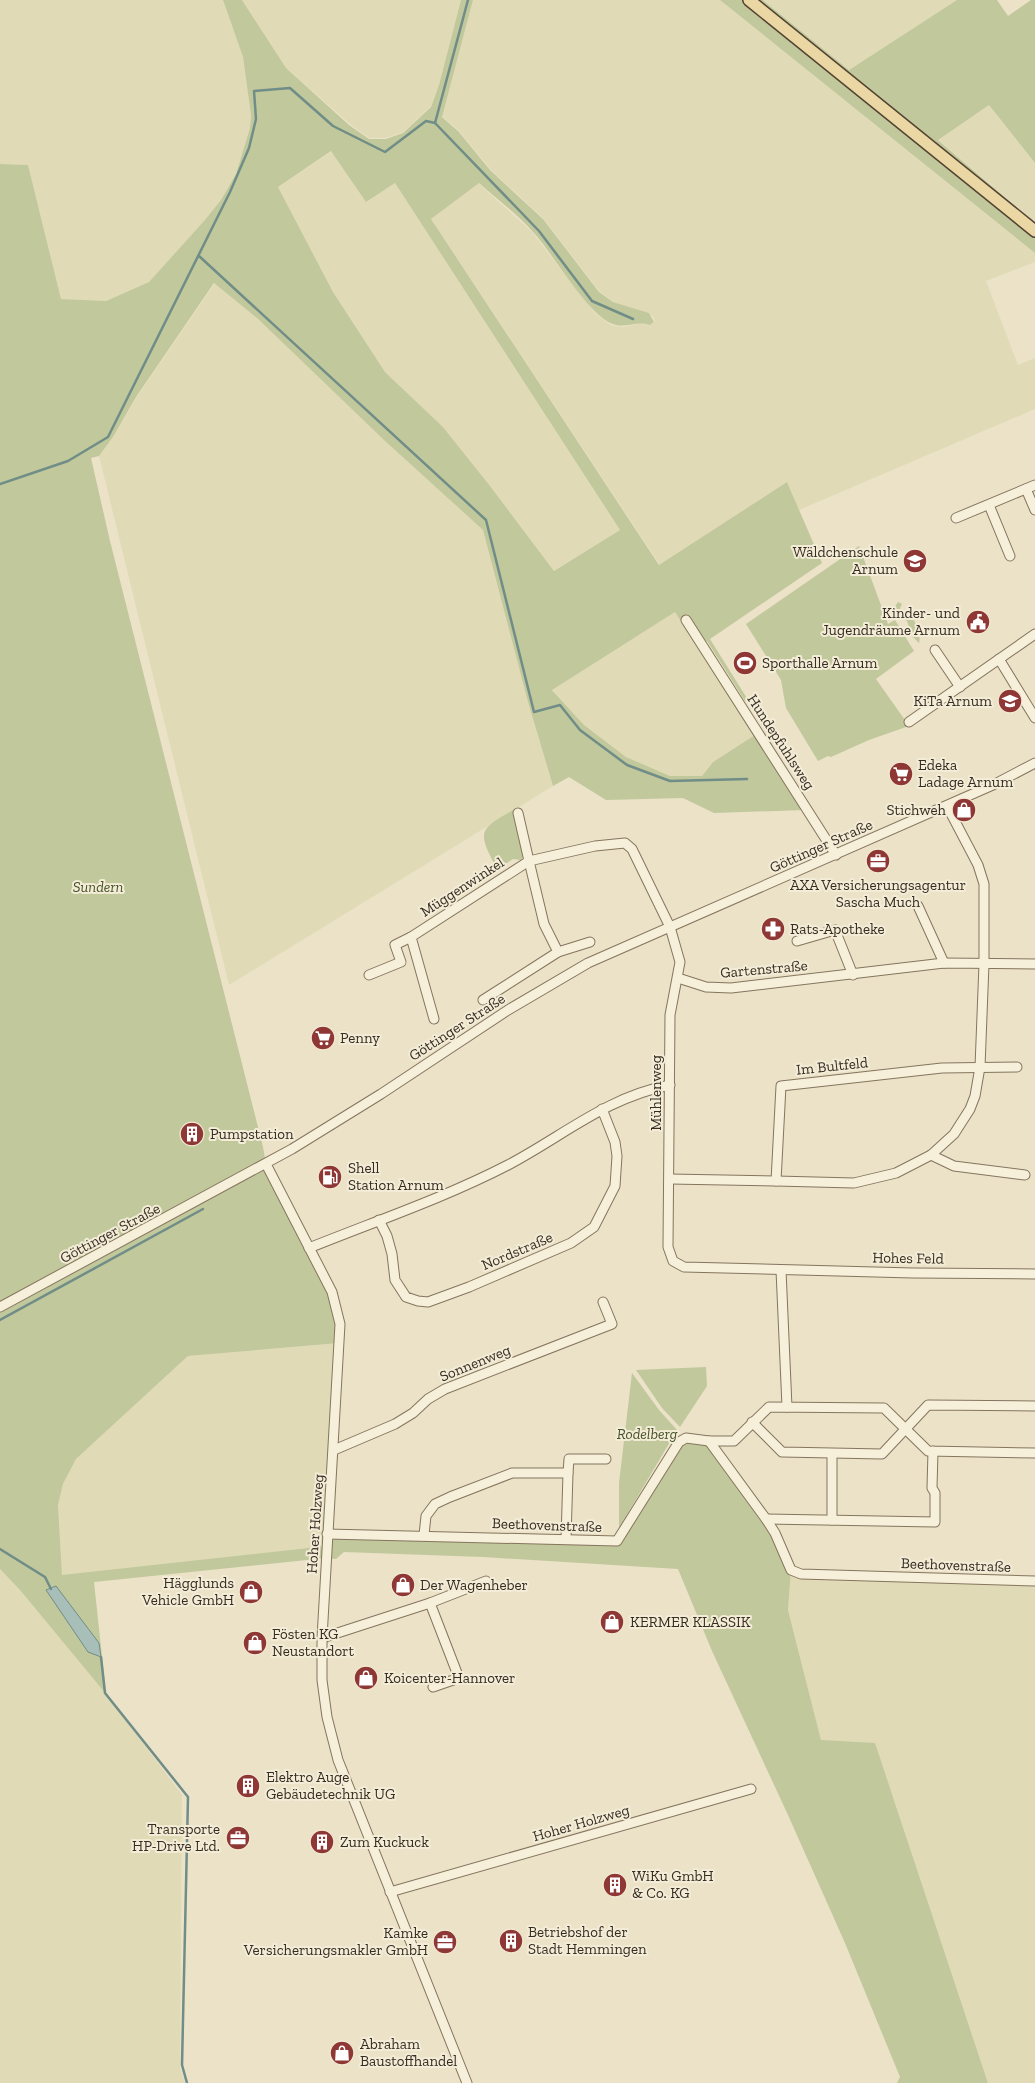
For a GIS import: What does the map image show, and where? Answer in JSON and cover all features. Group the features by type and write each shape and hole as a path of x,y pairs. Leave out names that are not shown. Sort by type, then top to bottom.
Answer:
{"main road":[{"path":"749,0 1035,231"}],"street":[{"path":"956,518 1031,487 1035,510"},
{"path":"989,505 1010,556"},
{"name":"Hundepfuhlsweg","path":"686,620 836,855"},
{"path":"909,722 1035,634"},
{"path":"935,650 960,687"},
{"path":"999,660 1035,718"},
{"name":"Göttinger Straße","path":"0,1307 266,1164 368,1102 508,1010 588,963 947,806 1035,763"},
{"path":"670,1179 854,1182 896,1173 931,1155 954,1134 963,1122 975,1096 980,1067 984,964 984,884 978,865 947,806"},
{"path":"518,813 544,924 558,952"},
{"name":"Müggenwinkel","path":"400,962 395,945 411,937 529,861 595,846 625,843 632,849 670,927"},
{"path":"918,906 944,963"},
{"name":"Mühlenweg","path":"670,927 680,962 670,1014 668,1247 673,1261"},
{"name":"Gartenstraße","path":"797,940 835,930 854,974"},
{"path":"411,937 434,1020"},
{"path":"483,1000 558,952 590,942"},
{"path":"369,975 416,956"},
{"name":"Gartenstraße","path":"678,978 706,987 731,988 944,963 1035,964"},
{"name":"Im Bultfeld","path":"776,1181 781,1086 942,1068 1018,1067"},
{"path":"309,1248 432,1201 509,1164 602,1109 642,1091 670,1085"},
{"name":"Nordstraße","path":"379,1220 390,1245 395,1280 406,1297 418,1301 428,1302 469,1287 571,1243 594,1227 616,1186 617,1156 602,1109"},
{"path":"931,1155 954,1166 1025,1175"},
{"name":"Hoher Holzweg","path":"266,1164 332,1292 340,1324 322,1638 322,1680 327,1717 338,1760 467,2083"},
{"name":"Hohes Feld","path":"673,1261 684,1267 1035,1274"},
{"path":"780,1270 787,1406"},
{"name":"Sonnenweg","path":"334,1450 395,1424 413,1413 428,1399 445,1388 612,1324 603,1302"},
{"path":"752,1422 782,1452 882,1454 928,1405 1035,1406"},
{"name":"Beethovenstraße","path":"327,1534 617,1541 679,1442 686,1438 709,1441 734,1441 769,1407 884,1408 928,1451 933,1451"},
{"name":"Beethovenstraße","path":"709,1441 775,1533 791,1570 801,1574 1035,1581"},
{"path":"766,1519 935,1522 935,1493 932,1488 933,1451 1035,1453"},
{"path":"832,1454 832,1520"},
{"path":"566,1539 569,1459 606,1459"},
{"path":"424,1535 426,1516 435,1504 450,1497 512,1473 568,1473"},
{"path":"322,1638 430,1603 486,1581"},
{"path":"430,1603 459,1678 433,1687"},
{"name":"Hoher Holzweg","path":"390,1892 751,1789"}],"shaded area":[{"path":"0,0 223,0 243,57 251,115 250,128 236,174 221,200 149,282 106,301 61,299 28,165 0,164"},
{"path":"242,0 461,0 439,85 431,106 403,132 386,138 369,138 350,124 286,68"},
{"path":"473,0 720,0 1035,253 1035,262 986,281 1018,365 1035,358 1035,409 799,510 787,482 660,565 431,219 478,183 532,232 595,313 611,325 623,327 643,323 650,325 655,322 649,313 613,302 599,291 543,218 491,170 460,132 442,116"},
{"path":"764,0 957,0 849,70"},
{"path":"989,105 1035,163 1035,223 938,139"},
{"path":"332,151 366,202 395,183 620,530 554,571 443,427 385,372 333,292 278,187"},
{"path":"215,283 257,318 385,441 483,530 528,702 553,786 229,985 99,456 113,437 136,398"},
{"path":"675,612 755,735 713,762 702,776 670,776 626,757 584,725 552,689"},
{"path":"339,1343 326,1546 62,1576 58,1505 63,1484 76,1459 188,1356"},
{"path":"0,1569 20,1590 106,1694 182,1795 180,2068 185,2083 0,2083"},
{"path":"791,1570 1035,1581 1035,2083 988,2083 894,1800 821,1740 788,1610"}],"green space":[{"name":"Sundern","path":"223,0 242,0 286,68 349,125 369,139 386,139 403,133 431,107 439,85 461,0 473,0 442,117 459,132 490,170 543,219 599,292 613,302 649,313 654,322 650,325 641,323 618,325 603,319 582,297 533,232 479,183 431,219 659,565 787,482 822,563 710,639 748,700 745,701 707,641 697,646 675,612 552,690 584,725 626,757 670,776 702,776 713,762 755,735 805,810 714,813 683,798 606,800 569,777 553,786 528,702 483,530 385,441 257,318 214,283 136,397 113,437 99,456 91,458 110,541 266,1164 332,1292 339,1343 188,1356 76,1459 63,1484 58,1505 62,1575 326,1546 327,1534 617,1541 679,1442 709,1441 766,1519 791,1570 788,1610 821,1740 875,1743 988,2083 897,2083 900,2077 845,1943 712,1651 678,1569 483,1557 344,1552 336,1559 326,1558 94,1582 106,1694 20,1590 0,1569 0,164 28,165 61,299 106,301 149,282 221,200 236,174 250,128 251,115 243,57","holes":["331,151 366,202 395,183 620,530 554,571 443,427 385,372 333,292 278,187"]},
{"path":"720,0 763,0 849,70 957,0 997,0 1008,16 1031,0 1035,0 1035,163 989,105 938,140 1035,223 1035,253"},
{"path":"859,546 888,624 895,620 914,651 876,679 911,727 869,740 818,761 786,708 781,680 746,624"},
{"path":"898,602 902,604 900,608 904,614 908,615 917,625 919,643 912,636 907,621 895,614 894,608"},
{"path":"515,809 525,853 521,860 513,859 497,869 486,847 485,833 494,822"},
{"path":"706,1367 707,1386 680,1427 662,1408 636,1370"},
{"name":"Rodelberg","path":"632,1373 659,1410 677,1430 619,1528 619,1483"}],"water":[{"path":"56,1586 99,1643 101,1657 88,1652 46,1590"}],"waterway":[{"path":"435,123 468,0"},
{"path":"0,484 68,461 108,437 230,192 249,148 256,119 254,91 290,88 333,126 385,152 426,121 435,123 539,231 592,301 633,319"},
{"path":"199,256 486,520 534,712 560,705 580,730 627,765 670,781 747,779"},
{"path":"0,1320 203,1209"},
{"path":"0,1549 45,1577 51,1589"},
{"path":"101,1657 105,1693 188,1797 182,2065 187,2083"}],"place":[{"name":"Wäldchenschule Arnum","path":"915,561"},
{"name":"Kinder- und Jugendräume Arnum","path":"978,622"},
{"name":"Sporthalle Arnum","path":"745,663"},
{"name":"KiTa Arnum","path":"1010,701"},
{"name":"Edeka Ladage Arnum","path":"901,774"},
{"name":"Stichweh","path":"964,810"},
{"name":"AXA Versicherungsagentur Sascha Much","path":"878,861"},
{"name":"Rats-Apotheke","path":"773,929"},
{"name":"Penny","path":"323,1038"},
{"name":"Pumpstation","path":"192,1134"},
{"name":"Shell Station Arnum","path":"330,1177"},
{"name":"Der Wagenheber","path":"403,1585"},
{"name":"Hägglunds Vehicle GmbH","path":"251,1592"},
{"name":"KERMER KLASSIK","path":"612,1622"},
{"name":"Fösten KG Neustandort","path":"255,1643"},
{"name":"Koicenter-Hannover","path":"366,1678"},
{"name":"Elektro Auge Gebäudetechnik UG","path":"248,1786"},
{"name":"Transporte HP-Drive Ltd.","path":"238,1838"},
{"name":"Zum Kuckuck","path":"322,1842"},
{"name":"WiKu GmbH & Co. KG","path":"615,1885"},
{"name":"Betriebshof der Stadt Hemmingen","path":"511,1941"},
{"name":"Kamke Versicherungsmakler GmbH","path":"445,1942"},
{"name":"Abraham Baustoffhandel","path":"342,2053"}]}
